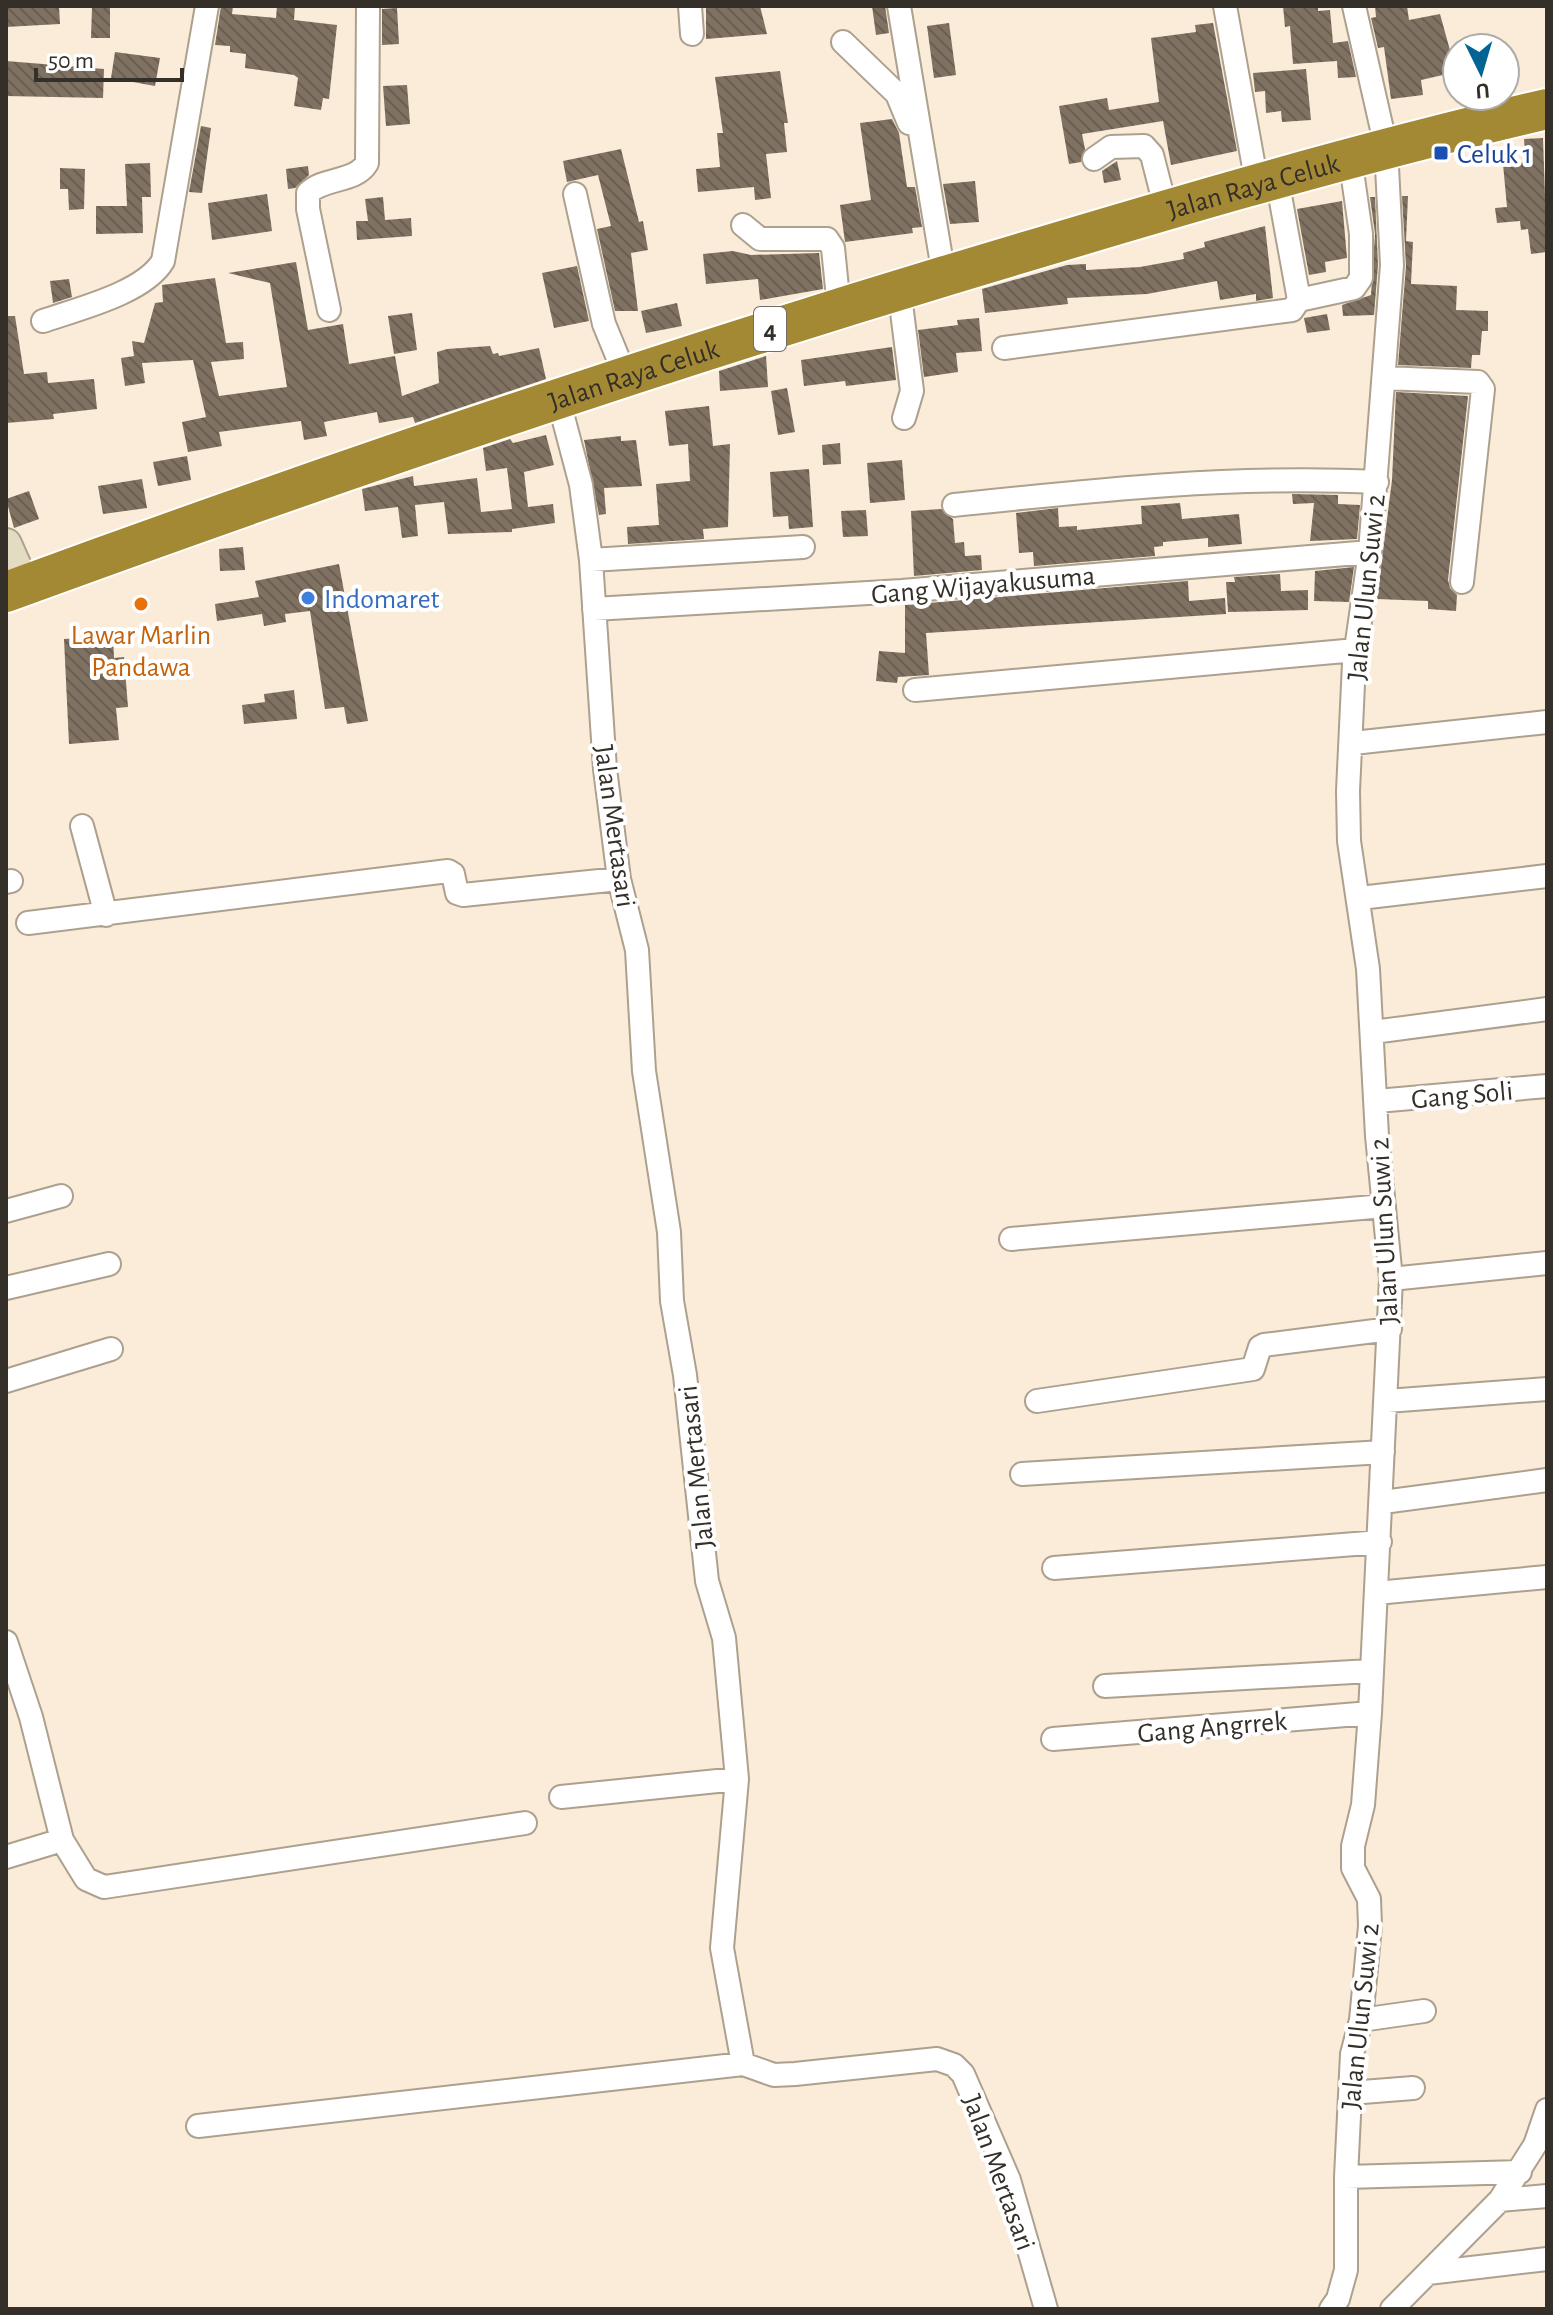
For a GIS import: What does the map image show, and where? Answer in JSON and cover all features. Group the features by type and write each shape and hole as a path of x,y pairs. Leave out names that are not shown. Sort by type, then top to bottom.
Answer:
{"highway":[{"name":"Jalan Raya Celuk","path":"15,588 275,493 625,375 839,308 1368,152 1547,109"}],"street":[{"path":"43,321 112,296 150,277 163,261 207,6"},
{"path":"329,310 308,209 308,193 317,185 362,171 367,163 368,6"},
{"path":"690,6 692,34"},
{"path":"899,6 924,282 912,391 904,418"},
{"path":"1225,6 1299,300"},
{"path":"1004,348 1292,310 1299,300 1354,288 1361,278 1361,234 1368,152 1354,6"},
{"path":"843,42 897,94 907,113 924,282"},
{"path":"1094,159 1111,147 1144,146 1152,155 1163,198"},
{"name":"Jalan Ulun Suwi 2","path":"1331,2309 1338,2299 1346,2270 1346,2177 1352,2054 1361,2020 1370,1912 1369,1899 1353,1868 1353,1846 1363,1805 1370,1713 1370,1671 1383,1502 1391,1279 1373,1032 1360,898 1349,841 1356,650 1377,482 1392,265 1368,152"},
{"path":"575,194 604,324 625,375"},
{"path":"743,225 760,239 827,239 833,248 839,308"},
{"path":"1385,378 1464,380 1478,382 1483,389 1462,582"},
{"name":"Jalan Mertasari","path":"558,398 581,485 591,560 605,769 619,879 637,950 644,1071 669,1232 672,1301 685,1375 707,1581 724,1638 737,1779 722,1948 743,2064 774,2075 937,2059 954,2065 963,2074 1009,2180 1046,2309"},
{"path":"954,505 1168,483 1284,478 1377,482"},
{"path":"6,544 15,588"},
{"path":"591,560 803,547"},
{"name":"Gang Wijayakusuma","path":"594,609 902,591 1370,552"},
{"path":"915,690 1356,650"},
{"path":"1353,743 1547,722"},
{"path":"82,826 106,915"},
{"path":"28,923 448,871 455,877 457,893 463,895 619,879"},
{"path":"1360,898 1547,876"},
{"path":"1373,1032 1547,1009"},
{"name":"Gang Soli","path":"1377,1101 1547,1086"},
{"path":"6,1211 61,1196"},
{"path":"1011,1239 1384,1206"},
{"path":"1391,1279 1547,1263"},
{"path":"6,1288 109,1264"},
{"path":"1037,1401 1253,1369 1261,1346 1390,1329"},
{"path":"6,1381 111,1349"},
{"path":"1387,1401 1547,1389"},
{"path":"1022,1474 1383,1452"},
{"path":"1383,1502 1547,1480"},
{"path":"1054,1568 1380,1542"},
{"path":"1376,1593 1547,1577"},
{"path":"6,1642 31,1717 62,1840 70,1858 86,1879 104,1887 525,1823"},
{"path":"1105,1686 1370,1671"},
{"name":"Gang Angrrek","path":"1053,1739 1370,1713"},
{"path":"561,1797 737,1779"},
{"path":"6,1857 62,1840"},
{"path":"1361,2020 1424,2011"},
{"path":"198,2126 743,2064"},
{"path":"1350,2093 1413,2088"},
{"path":"1392,2309 1500,2200 1541,2143 1547,2110"},
{"path":"1346,2177 1520,2172"},
{"path":"1500,2200 1547,2196"},
{"path":"1428,2273 1547,2259"}],"building":[{"path":"6,6 59,6 60,24 6,27"},
{"path":"221,6 233,6 232,14 276,18 277,6 295,6 294,20 337,25 329,99 323,98 321,110 294,106 298,78 294,75 245,68 246,54 230,52 230,46 215,45"},
{"path":"706,6 760,6 767,34 706,39"},
{"path":"872,6 885,6 889,33 876,35"},
{"path":"1283,6 1318,6 1318,11 1330,10 1333,43 1348,41 1356,77 1338,78 1337,61 1293,64 1290,26 1285,27"},
{"path":"1375,6 1407,6 1409,20 1440,14 1445,32 1441,32 1441,75 1421,80 1423,95 1391,99 1384,47 1378,48 1371,18 1376,17"},
{"path":"92,7 110,7 110,38 91,38"},
{"path":"397,8 399,44 382,45 382,9"},
{"path":"949,23 956,75 934,78 927,26"},
{"path":"1213,23 1237,151 1171,165 1163,121 1082,134 1085,149 1081,162 1069,164 1059,106 1107,98 1109,110 1159,102 1151,38 1196,32 1195,25"},
{"path":"115,52 160,58 155,86 111,78"},
{"path":"6,61 104,69 103,98 6,96"},
{"path":"1306,69 1311,120 1282,122 1281,111 1266,113 1265,91 1255,92 1253,73"},
{"path":"780,71 788,123 784,123 787,152 766,154 771,198 755,200 754,187 698,192 696,169 720,167 717,133 723,133 715,77"},
{"path":"407,85 410,124 386,126 383,86"},
{"path":"892,119 899,133 907,187 915,187 922,227 912,228 913,233 845,242 840,205 871,200 860,123"},
{"path":"201,126 211,128 202,193 189,192"},
{"path":"1543,138 1547,252 1531,254 1528,229 1521,230 1520,221 1497,223 1495,208 1507,207 1503,164 1526,162 1524,139"},
{"path":"621,149 639,222 643,221 648,250 631,253 638,311 615,311 597,229 611,226 598,175 567,182 563,161"},
{"path":"1117,161 1121,180 1104,183 1102,171"},
{"path":"150,163 151,197 142,197 143,233 96,234 96,206 127,206 125,164"},
{"path":"308,166 309,175 295,188 288,189 286,169"},
{"path":"60,168 85,169 84,209 69,210 68,189 60,189"},
{"path":"975,181 979,222 950,224 943,184"},
{"path":"267,194 272,231 212,240 208,203"},
{"path":"1402,196 1408,196 1406,241 1413,242 1411,284 1457,286 1456,310 1488,311 1488,331 1482,331 1480,355 1472,355 1471,368 1398,365 1406,266"},
{"path":"383,197 385,220 411,218 412,236 357,240 356,221 368,221 365,199"},
{"path":"1370,197 1375,197 1378,265 1374,315 1343,316 1342,305 1371,295 1375,234"},
{"path":"1342,201 1347,258 1325,262 1326,272 1309,275 1297,209"},
{"path":"1265,226 1273,298 1256,301 1256,294 1220,300 1217,281 1147,294 1067,298 1068,304 985,313 982,289 1067,265 1086,264 1086,270 1140,267 1184,259 1183,253 1205,247 1204,242"},
{"path":"733,251 751,255 819,253 823,289 760,300 758,279 706,284 703,254"},
{"path":"296,262 308,330 343,324 349,364 395,356 402,396 439,383 437,352 447,349 490,346 493,354 498,353 499,356 539,348 546,379 415,423 413,417 379,423 377,412 324,422 327,436 304,440 301,421 219,432 222,446 188,452 182,422 206,417 193,360 142,363 145,383 125,386 121,358 134,356 132,341 144,343 155,303 163,302 162,285 215,278 226,343 243,342 244,359 211,362 219,396 287,387 270,283 228,273"},
{"path":"577,266 589,321 554,328 542,273"},
{"path":"69,279 72,297 53,303 50,281"},
{"path":"677,303 682,326 646,333 641,311"},
{"path":"412,313 417,350 394,354 388,316"},
{"path":"1327,314 1330,330 1307,333 1304,318"},
{"path":"6,316 15,316 24,374 47,372 48,383 94,379 97,409 53,414 54,419 6,423"},
{"path":"979,318 982,351 956,353 958,372 924,377 918,330 958,325 957,320"},
{"path":"892,347 896,380 846,386 845,381 804,386 801,360"},
{"path":"766,356 768,387 720,391 719,371"},
{"path":"787,388 795,432 778,435 771,391"},
{"path":"1396,392 1468,396 1448,580 1450,588 1457,595 1456,611 1428,609 1428,601 1377,599 1392,480"},
{"path":"709,406 713,446 730,444 728,527 703,529 704,539 628,544 627,527 659,525 656,484 690,481 688,444 669,446 665,411"},
{"path":"546,435 554,465 524,472 528,507 553,504 555,523 512,529 512,532 448,534 444,502 415,505 418,536 402,538 398,507 365,511 362,489 413,476 414,486 477,478 481,512 512,509 507,468 486,471 483,448 510,439 513,443"},
{"path":"621,436 621,441 636,440 642,486 604,488 606,514 599,515 584,440"},
{"path":"840,443 841,464 823,465 822,445"},
{"path":"187,456 191,480 158,486 153,462"},
{"path":"902,460 905,500 870,503 867,463"},
{"path":"809,469 813,527 789,529 788,516 773,517 770,472"},
{"path":"142,479 147,508 103,514 98,486"},
{"path":"29,491 39,519 14,528 6,499"},
{"path":"1292,494 1338,495 1338,504 1360,505 1357,539 1310,541 1314,503 1293,504"},
{"path":"1180,503 1182,519 1239,514 1242,544 1208,547 1208,538 1163,542 1163,546 1154,547 1155,556 1034,566 1033,552 1019,553 1016,513 1058,508 1059,527 1077,526 1077,530 1142,524 1141,506"},
{"path":"941,509 953,519 955,543 964,542 965,556 981,555 982,570 914,576 911,511"},
{"path":"866,510 868,536 843,537 841,511"},
{"path":"243,547 245,570 220,571 219,549"},
{"path":"339,564 368,721 347,724 344,707 325,709 310,611 285,614 286,622 264,626 262,614 217,621 215,604 259,597 255,581"},
{"path":"1354,567 1349,602 1314,601 1315,571"},
{"path":"1280,574 1281,591 1308,590 1308,610 1228,612 1226,582 1235,582 1234,577"},
{"path":"1188,581 1189,601 1225,598 1226,614 926,633 929,675 898,677 897,683 876,681 879,651 905,653 905,605"},
{"path":"113,636 114,658 124,657 128,707 116,708 119,740 69,744 64,639"},
{"path":"294,690 297,719 244,724 242,705 265,702 264,694"}],"place":[{"name":"Celuk 1","path":"1441,153"},
{"name":"Indomaret","path":"308,598"},
{"name":"Lawar Marlin Pandawa","path":"141,604"}]}
